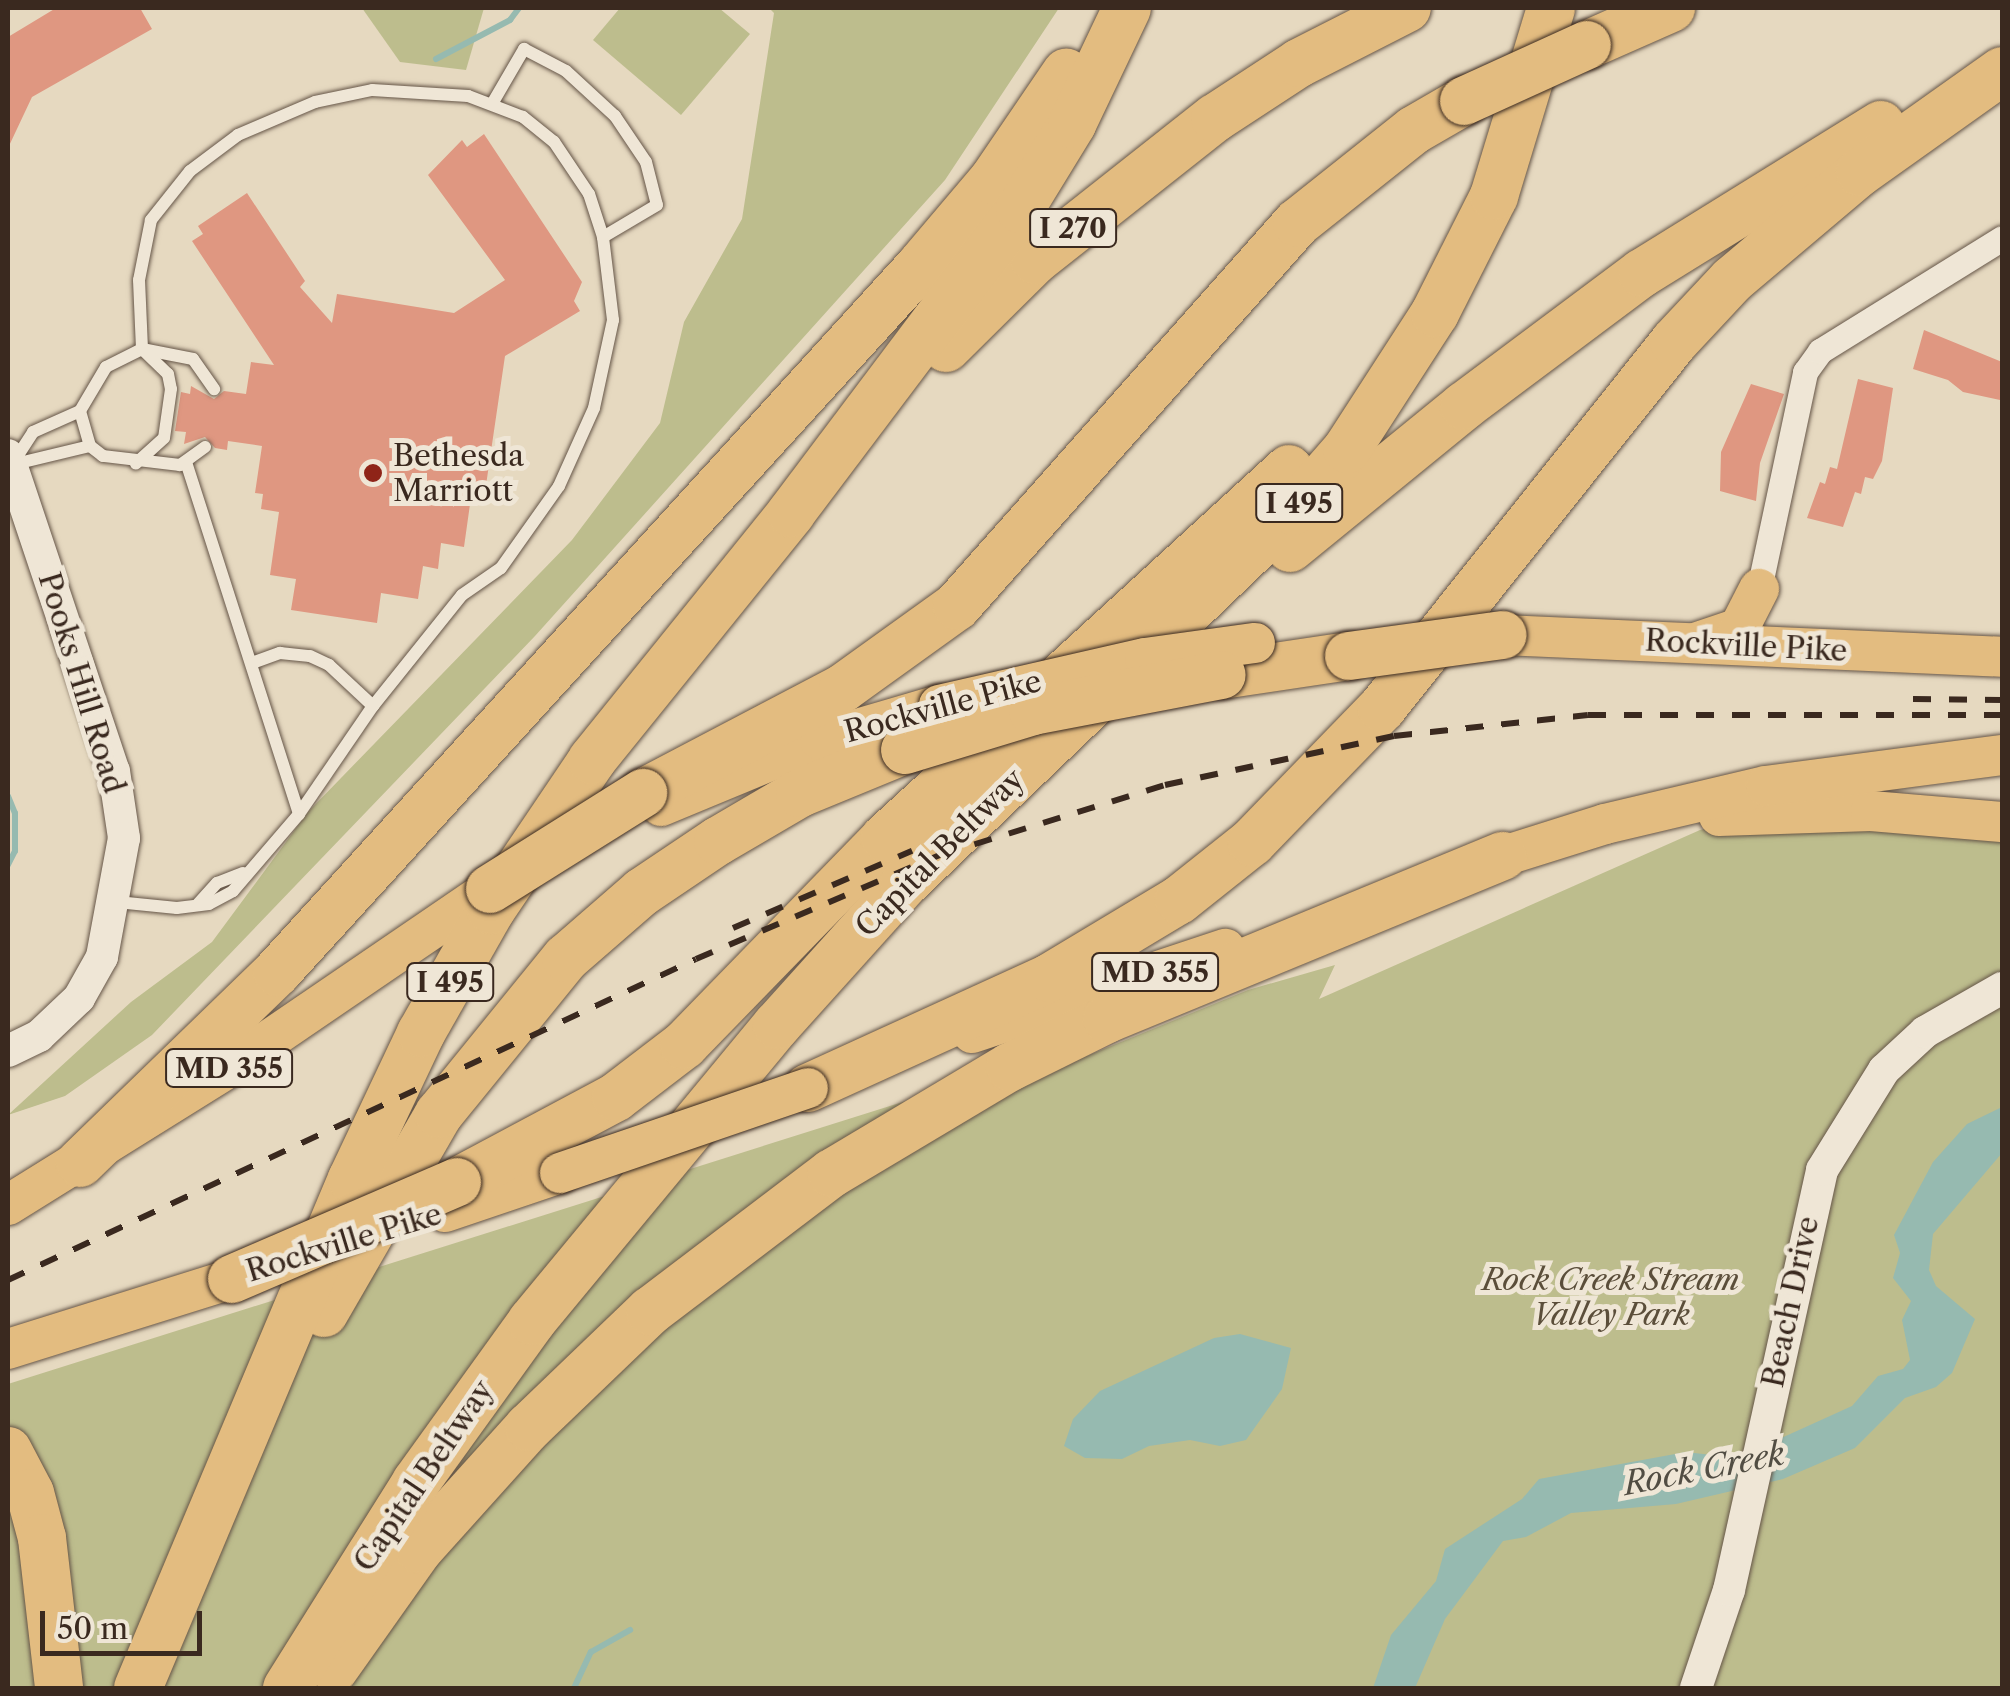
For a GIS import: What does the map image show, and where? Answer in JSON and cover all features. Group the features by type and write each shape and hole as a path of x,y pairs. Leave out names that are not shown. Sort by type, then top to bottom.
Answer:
{"highway":[{"path":"80,1164 277,972 920,266 1053,97 1099,8"},
{"name":"I 495","path":"138,1688 360,1163 421,1033 491,910 592,760 791,513 1020,210 1072,124 1127,8"},
{"name":"I 270","path":"791,513 962,332 1119,190 1299,64 1407,8"},
{"name":"Capital Beltway","path":"287,1688 416,1482 544,1306 789,1010 904,884 1292,510 1346,449 1435,313 1494,196 1551,8"},
{"path":"490,889 843,688 957,606 1297,222 1414,130 1464,102 1671,8"},
{"path":"1036,756 1464,406 1642,273 1802,170 2002,55"},
{"path":"808,1088 1050,978 1179,900 1252,842 1382,708 1674,342 1732,280 1798,220 2002,70"},
{"path":"232,1279 451,1197 616,1097 742,992 885,838 1322,436 1427,302 1494,196"},
{"path":"213,1512 440,1114 566,958 642,892 800,793 905,750 1033,711 1238,659 1503,635"},
{"path":"322,1688 420,1549 529,1427 650,1312 818,1183 917,1119 1107,1019 1502,856"},
{"path":"8,1451 42,1538 58,1688"}],"main road":[{"path":"1689,644 1739,628 1760,589"},
{"path":"1760,589 1776,628 1824,650"},
{"name":"Rockville Pike","path":"1503,635 2002,656"},
{"name":"Rockville Pike","path":"633,808 820,740 939,706 1146,658 1238,659"},
{"name":"Rockville Pike","path":"451,1197 560,1173 1605,824 1766,786 2002,755"},
{"path":"1605,824 1871,810 2002,822"},
{"name":"MD 355","path":"8,1204 80,1164 372,964 490,889"},
{"name":"Rockville Pike","path":"8,1349 232,1279"}],"street":[{"path":"1760,589 1805,372 1820,351 2002,238"},
{"name":"Pooks Hill Road","path":"8,1052 39,1036 79,998 102,957 117,902 124,838 114,771 9,462"},
{"name":"Beach Drive","path":"1696,1688 1742,1536 1805,1228 1822,1170 1849,1116 1884,1070 1925,1032 2002,988"}],"lane":[{"path":"492,104 524,50 566,71 615,116 646,162 657,206 603,237"},
{"path":"117,902 197,905 217,883 243,873 300,814 373,706 462,595 501,568 559,486 594,408 612,320 603,237 588,194 554,142 492,104 424,90 372,90 315,102 238,135 190,171 152,220 139,280 142,348 168,374 172,389 164,438 136,462"},
{"path":"9,462 33,432 80,410 106,366 142,348 193,359 214,389"},
{"path":"80,410 90,446 103,456 136,462 186,462 205,447"},
{"path":"9,462 90,446"},
{"path":"186,462 300,814"},
{"path":"252,663 280,654 310,656 329,665 373,706"}],"green space":[{"path":"362,8 484,8 466,70 400,62"},
{"path":"620,8 719,8 750,34 681,115 593,40"},
{"path":"769,8 1059,8 945,180 535,636 152,1035 65,1096 8,1115 131,1002 212,942 308,812 572,540 660,423 684,322 742,219 774,13"},
{"name":"Rock Creek Stream Valley Park","path":"2002,807 2002,1688 8,1688 8,1384 928,1094 1072,1062 1248,990 1335,965 1319,999 1700,830 1765,814"}],"water":[{"name":"Rock Creek","path":"2002,1107 2002,1153 1933,1234 1929,1270 1936,1286 1975,1319 1952,1373 1936,1387 1905,1398 1855,1448 1783,1479 1676,1504 1571,1513 1526,1537 1503,1541 1445,1619 1415,1688 1373,1688 1391,1635 1436,1581 1445,1549 1522,1499 1539,1479 1686,1452 1737,1458 1852,1406 1878,1376 1903,1369 1910,1360 1902,1320 1911,1301 1893,1278 1900,1253 1894,1235 1933,1162 1967,1124"},
{"path":"1240,1334 1291,1348 1282,1389 1246,1440 1220,1446 1190,1440 1149,1446 1122,1459 1085,1458 1064,1446 1073,1419 1100,1391 1214,1338"}],"building":[{"path":"56,8 140,8 152,29 32,97 8,148 8,37"},
{"name":"Bethesda Marriott","path":"484,134 582,282 574,301 580,311 505,356 485,492 472,490 464,547 441,543 438,569 423,566 418,599 381,593 377,623 291,610 296,579 270,575 279,512 261,509 263,494 255,493 262,446 228,441 227,450 215,448 205,437 184,444 186,432 175,431 181,392 190,394 191,386 214,399 224,391 246,394 251,362 274,365 192,241 203,234 198,226 247,193 305,281 300,287 332,323 337,294 454,313 505,280 428,175 462,140 467,147"},
{"path":"1924,330 2002,362 2000,400 1963,392 1948,380 1913,369"},
{"path":"1858,379 1893,388 1882,461 1873,479 1865,477 1861,494 1855,492 1843,527 1807,518 1820,482 1825,484 1830,467 1837,469"},
{"path":"1751,384 1784,394 1760,463 1756,501 1720,491 1721,452"}],"waterway":[{"path":"436,59 510,20 519,8"},
{"path":"8,796 15,813 15,851 8,865"},
{"path":"574,1688 591,1652 630,1630"}],"railway":[{"path":"1913,699 2002,700"},
{"path":"8,1280 696,959 940,855 1165,785 1394,736 1588,715 2002,715"},
{"path":"733,928 912,851"}],"place":[{"name":"Bethesda Marriott","path":"373,473"}]}
